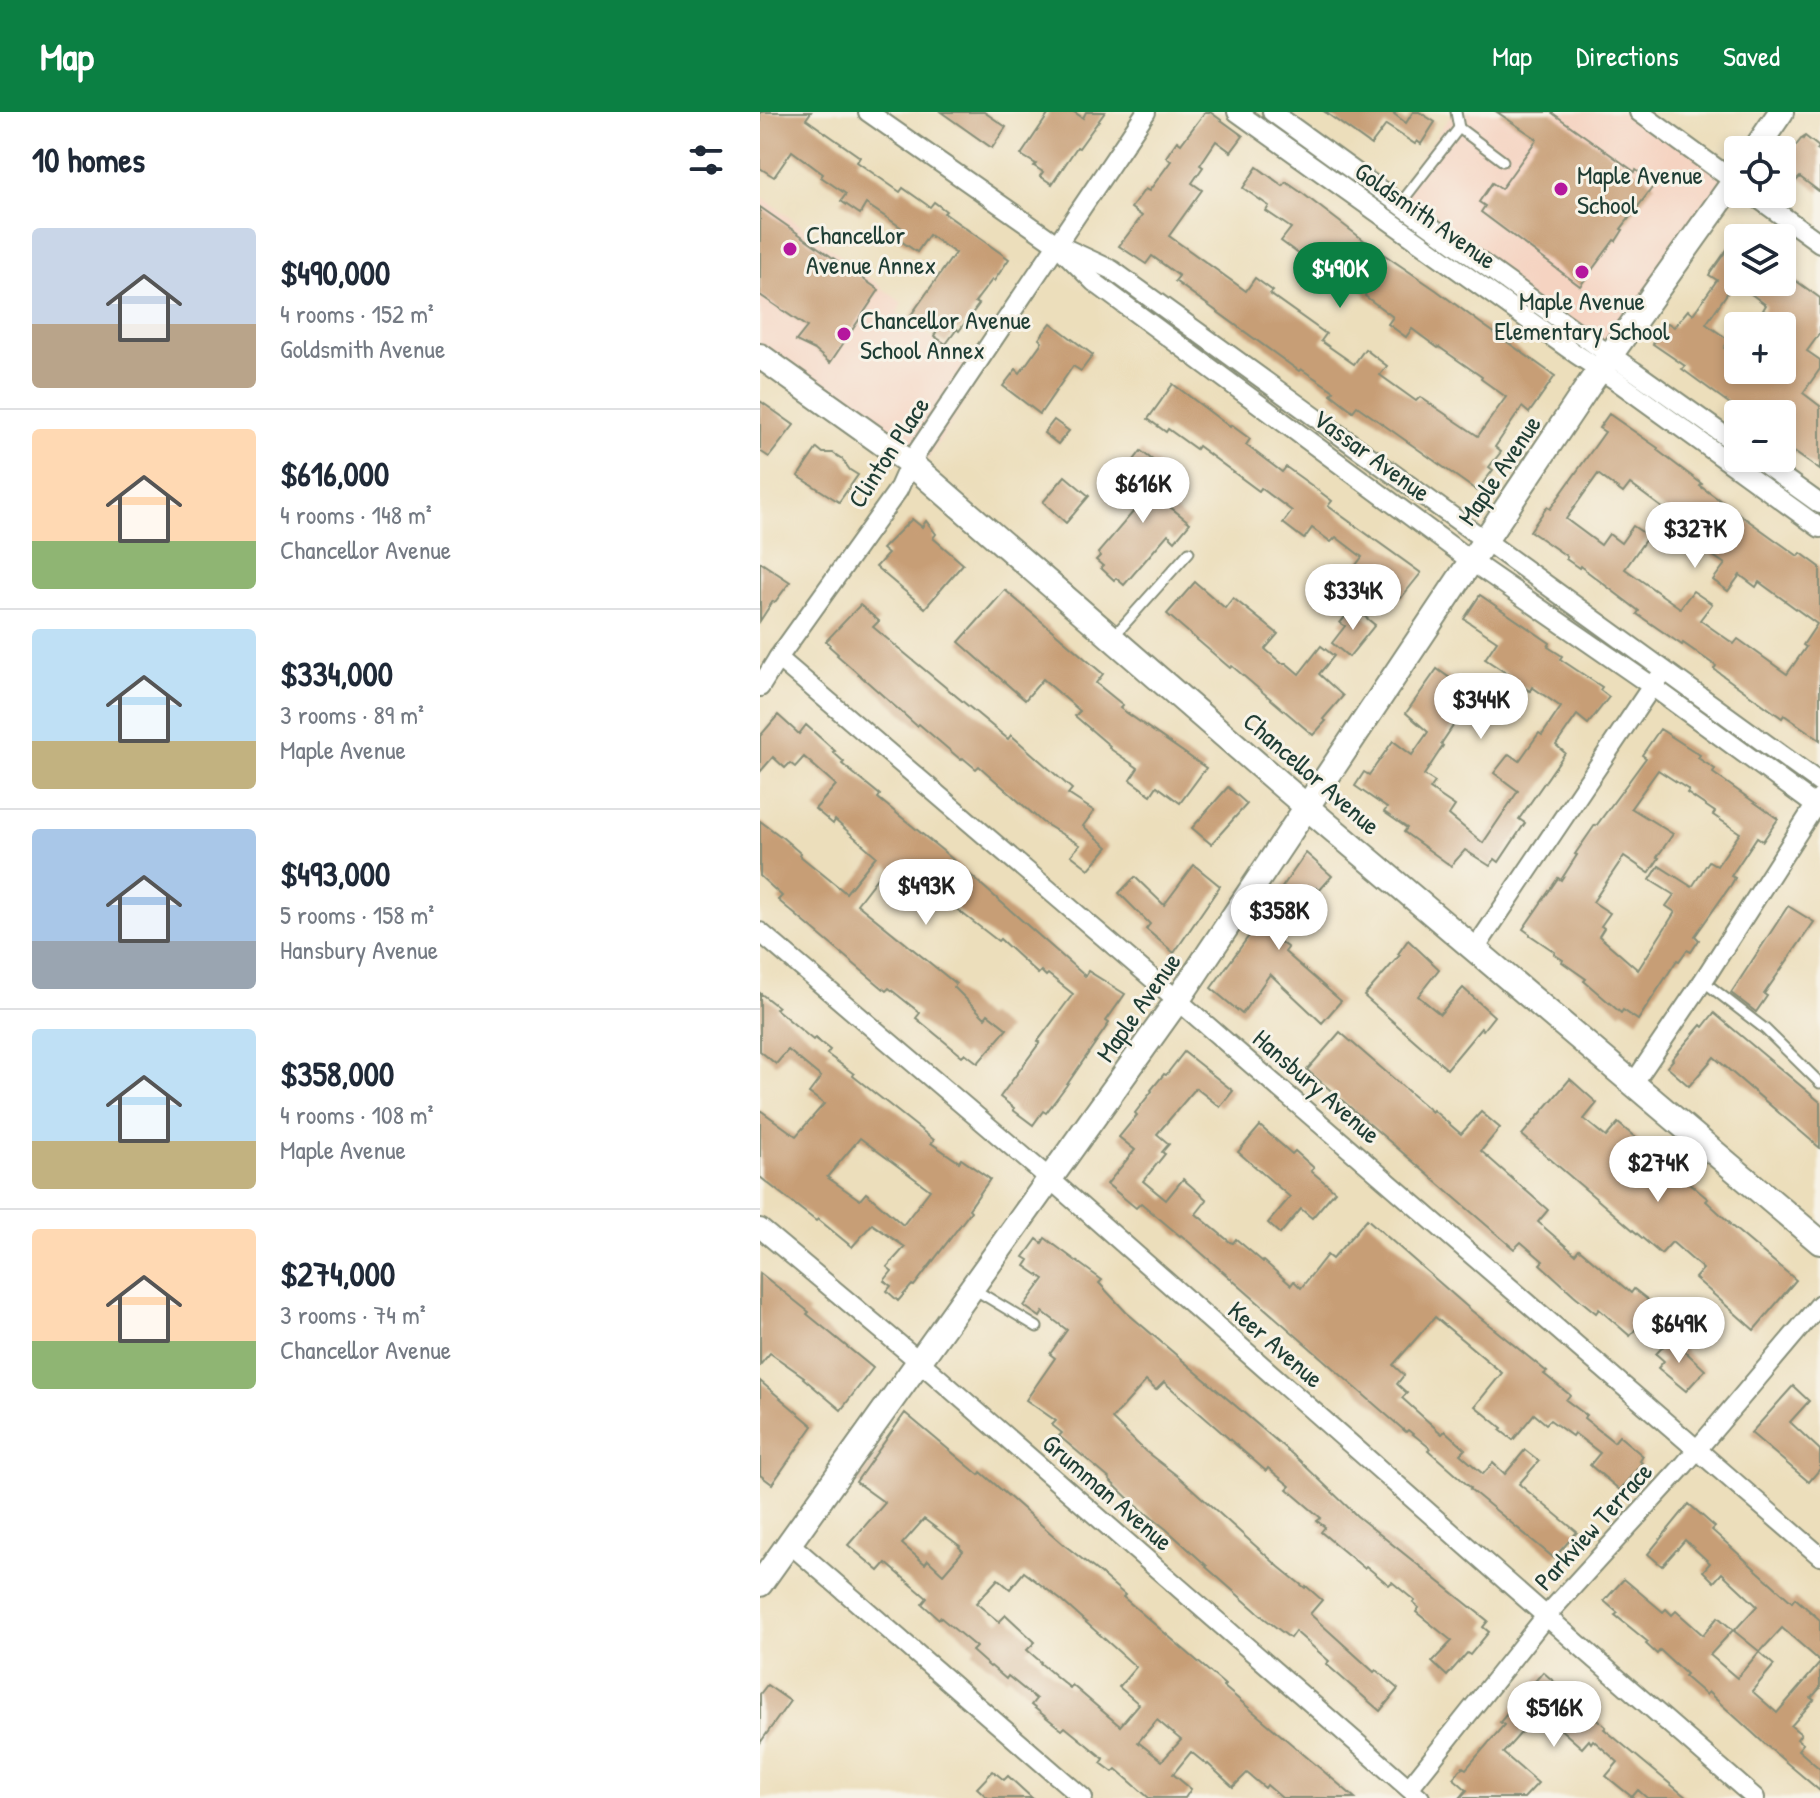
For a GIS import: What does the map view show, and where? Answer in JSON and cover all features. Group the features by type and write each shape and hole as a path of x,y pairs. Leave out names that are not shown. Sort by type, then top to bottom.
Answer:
{"street":[{"name":"Vassar Avenue","path":"868,112 1058,245 1112,270 1277,390 1652,686 1818,804"},
{"name":"Clinton Place","path":"767,670 898,490 910,463 1146,112"},
{"name":"Goldsmith Avenue","path":"1237,112 1388,220 1724,436"},
{"name":"Goldsmith Avenue","path":"1272,112 1400,204 1820,528"},
{"path":"1639,112 1724,172"},
{"path":"1765,136 1781,112"},
{"name":"Maple Avenue","path":"760,1584 1177,1001 1605,362 1724,206"},
{"path":"1773,208 1820,243"},
{"name":"Vassar Avenue","path":"1058,245 1094,282 1263,407 1478,551 1667,671 1820,783"},
{"name":"Chancellor Avenue","path":"760,356 910,463 1307,807 1820,1242"},
{"path":"1263,407 1277,390"},
{"path":"1775,472 1820,504"},
{"name":"Hansbury Avenue","path":"767,670 1177,1001 1820,1556"},
{"path":"1475,949 1652,686 1667,671"},
{"path":"1633,1084 1818,804"},
{"name":"Keer Avenue","path":"760,932 1050,1179 1755,1798"},
{"name":"Grumman Avenue","path":"760,1228 920,1362 1415,1793"},
{"name":"Parkview Terrace","path":"1415,1793 1546,1616 1697,1449 1820,1304"},
{"path":"789,1543 1083,1798"}],"lane":[{"path":"1456,112 1459,128 1503,161"},
{"path":"1388,220 1459,128"},
{"path":"1113,637 1189,552"},
{"path":"1703,981 1765,1029 1820,1083"},
{"path":"972,1288 1037,1327"}],"shaded area":[{"name":"Maple Avenue Elementary School","path":"1453,112 1636,112 1724,176 1724,192 1612,360 1391,200"},
{"name":"Chancellor Avenue School Annex","path":"760,195 902,303 897,314 984,372 922,468 760,355"}],"building":[{"path":"760,112 811,112 806,119 860,157 857,162 900,192 903,188 930,207 934,202 946,211 944,213 1009,259 975,302 979,304 959,331 957,329 946,344 934,336 936,332 911,315 955,253 929,235 917,252 898,239 905,230 866,204 860,214 841,201 846,194 792,151 774,177 760,168"},
{"path":"941,112 984,112 1006,127 992,148"},
{"path":"1050,112 1074,112 1083,118 1086,112 1105,112 1052,184 1040,176 1043,172 1034,166 1036,164 1021,155"},
{"path":"1205,112 1210,112 1243,136 1231,152 1216,141 1192,183 1202,190 1169,236 1246,291 1255,278 1273,291 1270,294 1326,334 1321,341 1354,364 1365,349 1387,366 1380,375 1416,401 1420,397 1478,436 1506,397 1412,329 1406,337 1388,324 1393,317 1366,294 1330,269 1326,274 1281,241 1291,228 1266,211 1269,206 1243,188 1257,167 1283,186 1286,182 1302,193 1555,376 1529,413 1522,407 1495,447 1501,452 1489,467 1493,470 1477,491 1357,406 1353,411 1331,394 1334,391 1301,369 1299,371 1175,281 1179,276 1152,256 1146,264 1119,246 1142,216 1131,208 1145,189 1149,191 1171,161 1166,157 1177,141 1181,144"},
{"path":"1325,112 1396,112 1394,114 1406,123 1413,112 1419,112 1435,122 1421,144 1417,141 1415,144 1386,125 1371,145"},
{"path":"1497,112 1551,112 1655,184 1580,286 1481,212 1485,206 1479,202 1492,183 1501,189 1537,139"},
{"path":"1805,136 1819,147 1820,192 1800,177 1796,181 1796,146"},
{"name":"Chancellor Avenue Annex","path":"760,207 879,290 830,363 815,350 796,341 807,327 760,295"},
{"path":"1724,254 1725,296 1706,324 1724,337 1724,384 1796,384 1796,312 1764,312 1766,305 1754,296 1796,296 1796,281 1820,298 1820,333 1807,351 1820,360 1820,369 1803,393 1820,406 1820,470 1796,453 1796,400 1725,400 1653,344 1668,323 1674,327 1688,310 1693,314 1717,280 1709,275"},
{"path":"1051,323 1093,355 1081,371 1073,366 1040,414 1003,386 1016,369 1020,373"},
{"path":"1173,384 1250,439 1246,445 1282,472 1286,467 1311,485 1332,501 1328,506 1421,573 1401,598 1356,565 1362,557 1336,537 1331,542 1312,528 1304,539 1283,523 1292,511 1198,446 1196,449 1148,419"},
{"path":"760,401 794,425 769,457 760,451"},
{"path":"1609,414 1658,448 1702,484 1700,486 1798,556 1801,553 1820,567 1820,740 1784,715 1782,718 1714,669 1716,666 1637,614 1639,611 1530,531 1547,507 1550,509 1605,432 1599,428","holes":["1598,474 1623,493 1630,484 1669,513 1666,517 1700,541 1697,545 1725,564 1713,580 1728,591 1740,575 1756,587 1759,582 1817,624 1803,645 1806,647 1787,674 1738,639 1734,644 1700,620 1712,604 1693,591 1680,608 1625,569 1648,536 1633,526 1621,543 1609,534 1601,545 1566,519"]},
{"path":"1054,420 1069,431 1058,444 1044,433"},
{"path":"817,448 823,453 833,453 858,475 839,502 798,476"},
{"path":"1141,451 1181,482 1164,502 1190,523 1175,541 1168,534 1124,585 1116,578 1114,580 1096,560 1100,556 1098,553 1157,484 1131,464"},
{"path":"1065,476 1089,496 1066,523 1043,502"},
{"path":"912,519 922,527 926,521 936,534 933,538 963,564 925,608 876,567 888,554 882,549"},
{"path":"760,562 790,582 760,621"},
{"path":"1195,582 1225,608 1233,598 1278,634 1265,649 1299,674 1321,646 1334,656 1319,674 1343,696 1313,735 1167,614"},
{"path":"1005,590 1103,674 1096,683 1123,705 1120,708 1206,768 1180,803 1157,786 1151,795 1130,780 1138,768 1109,748 1075,716 1080,711 1043,679 1025,700 959,642"},
{"path":"1480,595 1550,643 1548,647 1562,656 1560,659 1602,687 1600,690 1609,697 1588,724 1577,715 1556,745 1565,753 1519,819 1525,823 1499,862 1495,859 1490,866 1465,850 1451,866 1404,832 1407,828 1384,812 1387,808 1355,786 1364,772 1369,775 1393,741 1412,755 1428,732 1406,713 1437,669 1474,695 1424,775 1435,782 1430,789 1455,806 1449,815 1483,843 1518,791 1494,773 1509,754 1519,761 1561,707 1532,687 1530,691 1513,681 1515,679 1485,659 1497,641 1464,619"},
{"path":"860,605 879,621 873,627 1008,739 1011,735 1072,789 1068,794 1094,811 1083,826 1108,847 1089,869 1071,855 1080,845 1042,822 979,766 976,769 963,758 961,760 919,724 917,726 829,646 826,641"},
{"path":"1353,607 1375,625 1349,657 1332,643 1345,626 1340,623"},
{"path":"778,715 799,734 806,725 835,751 844,762 842,764 880,795 878,798 1085,976 1088,971 1125,994 1066,1086 1033,1125 1000,1097 1073,994 1048,974 1046,976 1041,971 1038,974 1000,939 998,941 945,900 937,909 887,865 857,904 956,984 954,987 985,1018 988,1014 1007,1029 978,1063 965,1053 962,1056 916,1018 920,1013 889,988 886,991 778,900 782,896 760,876 760,821 846,893 876,856 835,820 833,824 815,809 836,785 804,757 795,767 790,763 785,768 773,757 760,772 760,736"},
{"path":"1660,729 1700,755 1698,758 1715,769 1713,773 1778,819 1763,841 1757,837 1731,876 1735,878 1731,885 1695,936 1699,940 1691,952 1687,950 1677,960 1638,1020 1623,1010 1621,1013 1584,981 1586,979 1562,962 1555,952 1523,929 1646,758 1642,755","holes":["1658,770 1689,790 1687,793 1715,812 1713,815 1740,833 1717,866 1709,861 1692,887 1659,866 1650,880 1674,895 1666,906 1675,912 1638,970 1599,936 1604,928 1601,926 1610,913 1593,902 1624,856 1649,873 1673,834 1631,808"]},
{"path":"1228,787 1247,804 1211,844 1192,828"},
{"path":"1306,853 1332,876 1319,891 1316,888 1294,915 1297,917 1279,941 1288,948 1285,952 1341,1001 1322,1023 1270,974 1242,1014 1211,988 1262,918 1268,923 1282,905 1274,899"},
{"path":"1194,865 1220,886 1174,953 1146,929 1150,924 1119,893 1135,877 1164,905"},
{"path":"1788,906 1814,922 1764,994 1767,996 1756,1012 1731,993"},
{"path":"1408,940 1439,969 1418,996 1440,1014 1463,988 1494,1016 1447,1069 1364,996 1400,955"},
{"path":"760,993 813,1040 815,1038 830,1050 827,1054 853,1076 934,1140 931,1143 990,1179 969,1209 971,1211 914,1286 898,1301 887,1291 891,1286 884,1281 892,1271 887,1267 905,1247 872,1224 852,1247 760,1177 760,1110 796,1136 824,1104 809,1093 821,1077 788,1050 776,1064 760,1051","holes":["860,1138 930,1190 903,1225 866,1193 860,1200 827,1177"]},
{"path":"1714,1013 1820,1102 1820,1148 1714,1057 1689,1086 1667,1067"},
{"path":"1340,1032 1461,1134 1481,1112 1500,1128 1481,1151 1548,1210 1538,1222 1575,1254 1579,1249 1631,1293 1634,1289 1648,1300 1646,1303 1653,1309 1630,1336 1599,1309 1596,1313 1574,1295 1521,1242 1514,1249 1307,1070"},
{"path":"1184,1052 1233,1091 1220,1107 1196,1088 1157,1134 1169,1144 1162,1152 1165,1154 1143,1181 1166,1200 1183,1179 1207,1200 1196,1214 1230,1242 1236,1239 1291,1285 1294,1281 1301,1288 1327,1255 1332,1259 1367,1219 1547,1372 1544,1374 1570,1395 1566,1400 1586,1415 1584,1418 1614,1442 1619,1436 1643,1456 1642,1463 1620,1490 1590,1465 1600,1453 1550,1420 1546,1424 1534,1414 1513,1440 1475,1406 1502,1373 1435,1317 1393,1365 1404,1375 1397,1384 1407,1393 1402,1398 1442,1434 1445,1431 1465,1449 1460,1454 1483,1474 1493,1463 1505,1474 1525,1450 1539,1461 1519,1484 1577,1532 1554,1558 1470,1489 1428,1450 1430,1448 1408,1430 1406,1432 1181,1235 1141,1203 1136,1208 1107,1184 1135,1150 1119,1137 1137,1115 1135,1113 1151,1090"},
{"path":"1570,1079 1597,1103 1584,1119 1606,1137 1618,1123 1708,1199 1706,1201 1729,1224 1796,1280 1754,1330 1695,1278 1703,1269 1672,1242 1661,1254 1522,1135"},
{"path":"1260,1126 1292,1154 1295,1151 1314,1168 1311,1171 1335,1191 1312,1218 1301,1209 1280,1234 1268,1223 1290,1197 1238,1152"},
{"path":"1045,1238 1102,1280 1099,1283 1126,1312 1299,1460 1357,1516 1488,1621 1483,1627 1489,1632 1470,1655 1467,1653 1447,1676 1432,1662 1452,1641 1416,1612 1419,1608 1413,1603 1415,1601 1392,1582 1389,1585 1366,1566 1364,1568 1321,1532 1325,1527 1317,1521 1321,1518 1287,1489 1290,1486 1268,1468 1266,1471 1164,1382 1156,1390 1146,1381 1112,1419 1279,1567 1322,1600 1310,1614 1374,1672 1376,1670 1398,1689 1380,1711 1326,1664 1329,1661 1295,1631 1290,1638 1264,1618 1059,1436 1062,1433 1052,1425 1056,1421 1026,1400 1055,1358 1050,1354 1067,1330 1043,1312 1040,1317 1024,1306 1044,1279 1025,1266 1029,1260 1024,1257 1037,1239 1042,1243"},
{"path":"760,1273 873,1368 841,1410 804,1377 770,1353 760,1365"},
{"path":"1671,1338 1705,1370 1686,1391 1658,1368 1664,1361 1656,1354"},
{"path":"760,1381 813,1426 772,1484 760,1475"},
{"path":"1793,1386 1809,1401 1790,1422 1820,1450 1820,1469 1809,1482 1751,1433"},
{"path":"905,1413 979,1475 981,1472 1101,1574 1223,1686 1355,1798 1282,1798 1247,1773 1233,1787 1191,1752 1173,1774 1191,1789 1185,1798 1149,1798 1116,1769 1113,1772 1101,1763 1104,1759 1065,1727 1062,1730 1031,1705 1036,1699 972,1651 976,1647 922,1604 927,1598 886,1563 879,1571 848,1545 885,1503 856,1482","holes":["924,1519 963,1551 943,1574 928,1560 925,1564 902,1544","1024,1572 1061,1600 1136,1667 1119,1687 1139,1704 1120,1726 1072,1685 1070,1688 1040,1663 1027,1650 1035,1642 1006,1615 999,1622 976,1603 998,1579 1010,1589","1157,1720 1181,1740 1162,1761 1138,1742"]},
{"path":"1689,1504 1715,1527 1712,1530 1792,1602 1795,1598 1820,1620 1820,1661 1782,1628 1760,1652 1734,1631 1757,1606 1722,1573 1714,1582 1703,1571 1710,1563 1685,1540 1662,1566 1648,1554"},
{"path":"1624,1579 1663,1612 1666,1609 1672,1615 1676,1611 1703,1635 1718,1617 1733,1630 1710,1655 1737,1678 1759,1652 1774,1665 1752,1691 1777,1713 1820,1663 1820,1688 1811,1698 1814,1700 1791,1726 1801,1734 1797,1739 1803,1744 1798,1750 1820,1769 1820,1791 1708,1692 1706,1695 1684,1676 1686,1674 1660,1650 1657,1654 1646,1644 1648,1642 1615,1615 1618,1613 1604,1601"},
{"path":"1543,1672 1606,1727 1604,1729 1687,1798 1647,1798 1638,1790 1632,1797 1606,1776 1618,1762 1593,1740 1582,1748 1550,1720 1548,1722 1538,1714 1503,1753 1538,1783 1524,1798 1460,1798 1467,1790 1453,1778 1463,1767 1466,1769 1504,1725 1500,1722"},
{"path":"767,1685 790,1701 760,1743 760,1694"},
{"path":"993,1771 1004,1780 1008,1776 1032,1798 988,1798 977,1788"}],"place":[{"name":"Maple Avenue School","path":"1561,189"},
{"name":"Chancellor Avenue Annex","path":"790,249"},
{"name":"Maple Avenue Elementary School","path":"1582,272"},
{"name":"Chancellor Avenue School Annex","path":"844,334"}]}
